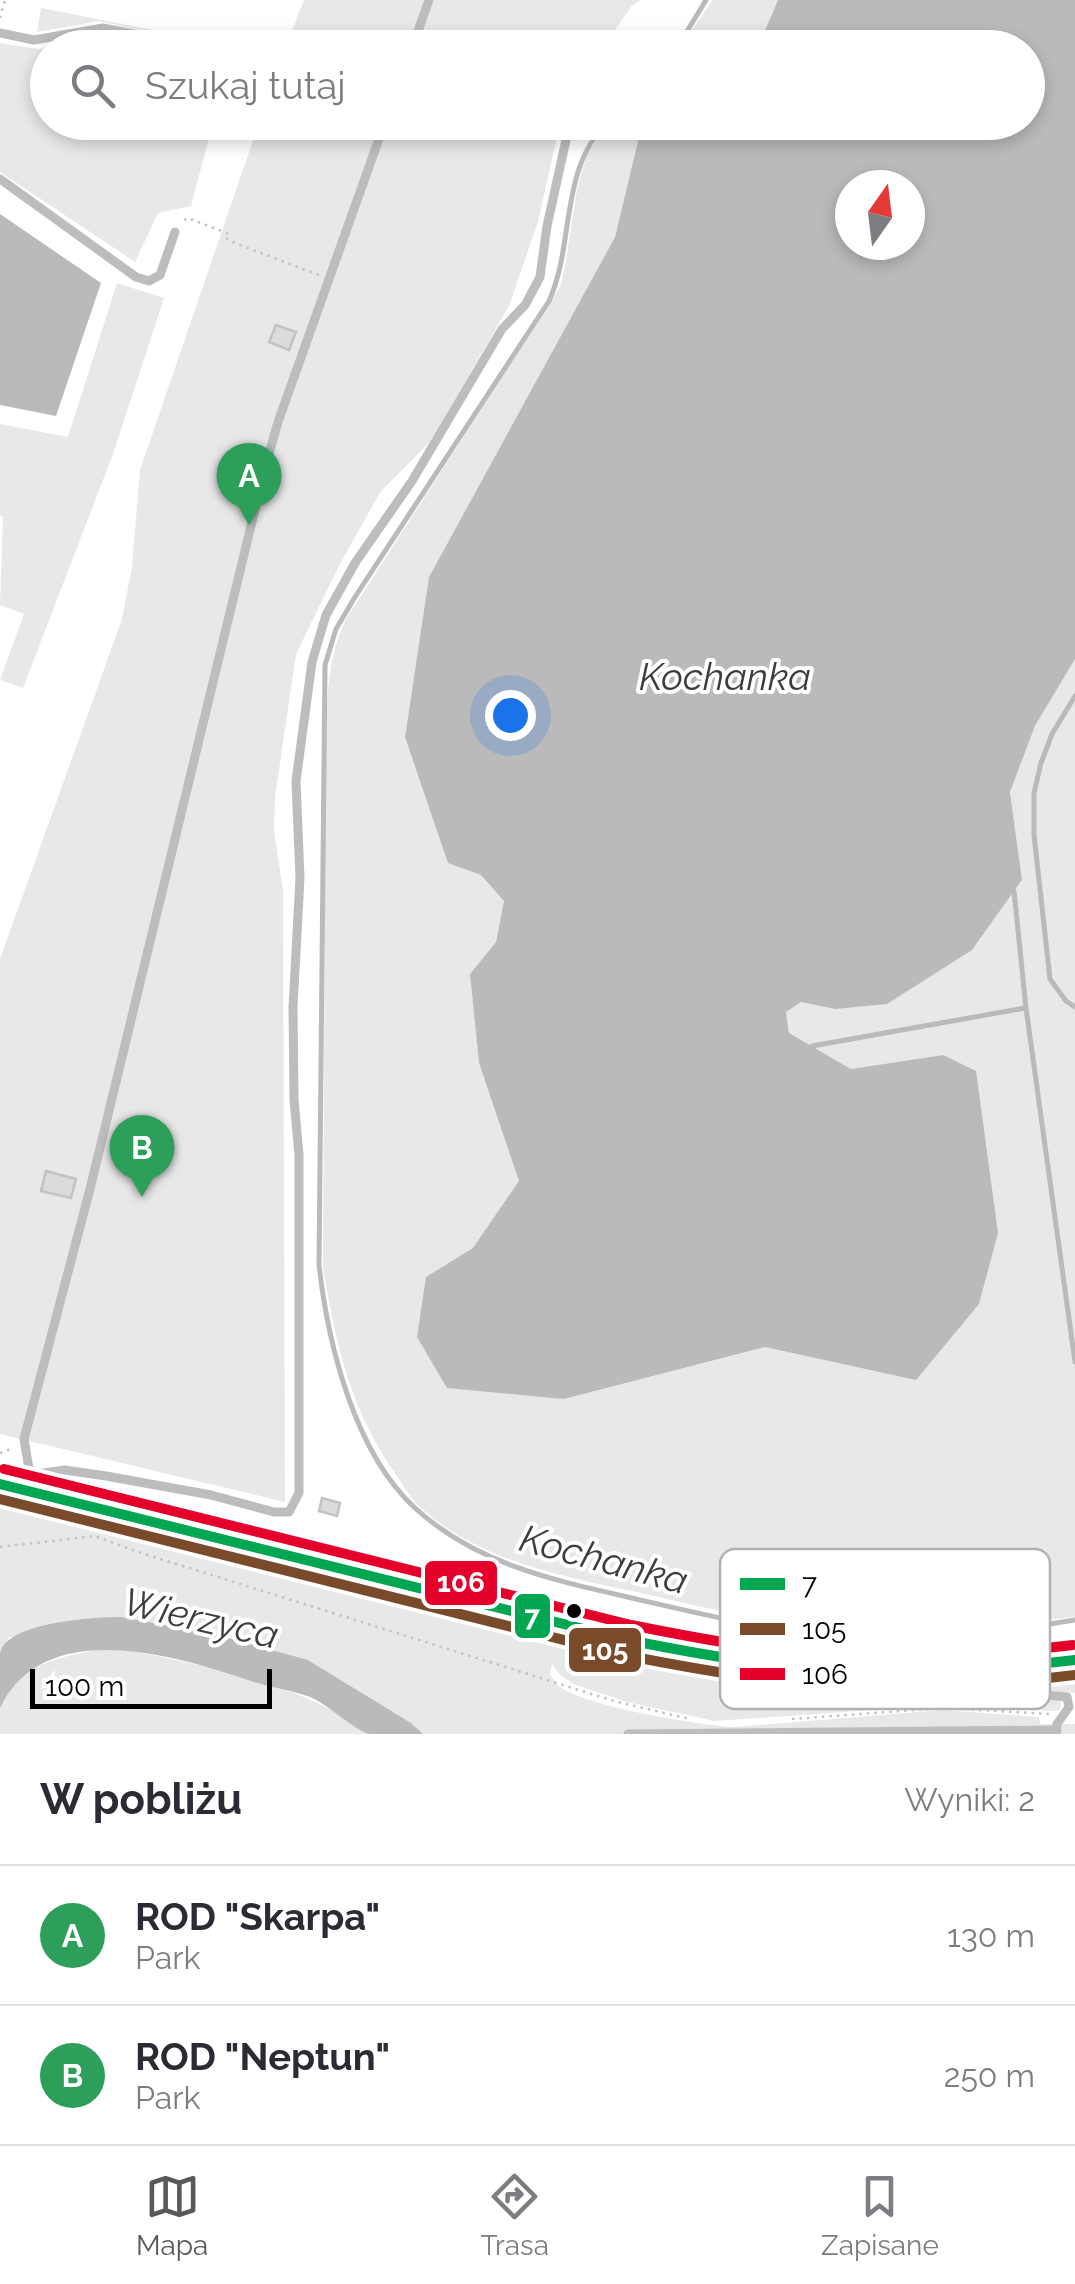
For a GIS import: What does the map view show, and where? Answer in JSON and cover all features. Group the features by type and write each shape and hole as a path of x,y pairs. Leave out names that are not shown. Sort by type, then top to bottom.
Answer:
{"main road":[{"path":"18,1483 628,1640 720,1657"},
{"path":"1050,1662 1075,1660"}],"lane":[{"path":"418,30 429,0"},
{"path":"0,32 30,39"},
{"path":"379,140 278,422 90,1189 24,1439 18,1483 65,1470 210,1496 274,1512 290,1512 298,1493 299,1155 294,1100 294,1007 300,878 296,781 312,662 326,615 355,563 412,481 502,329 525,305 540,278 566,140"},
{"path":"0,179 136,277 149,281 160,275 175,232"},
{"path":"628,1734 1057,1732 1069,1707 1067,1697 1050,1695"}],"path":[{"path":"0,18 5,0"},
{"path":"175,232 179,222 188,218 222,229 229,234 227,239 240,245 329,278"},
{"path":"0,1548 95,1536 614,1701 699,1721"},
{"path":"791,1719 929,1709"},
{"path":"960,1709 1062,1715"}],"shaded area":[{"path":"304,0 640,0 615,30 292,30"},
{"path":"713,0 778,0 765,30 692,30"},
{"path":"41,8 153,30 99,21 37,30"},
{"path":"0,43 30,48 30,140 208,140 191,206 158,213 135,262 0,172"},
{"path":"253,140 556,140 538,222 509,306 430,442 381,491 296,654 275,797 274,831 283,890 285,1502 0,1434 0,959 122,619 132,567 140,470"},
{"path":"598,140 638,140 615,237 429,577 405,737 481,875 504,901 496,942 470,974 479,1063 520,1182 474,1248 426,1277 564,1399 765,1347 917,1379 943,1055 851,1069 789,1033 786,1012 801,1002 835,1009 972,950 1022,880 1010,792 1035,726 1075,659 1075,1617 1050,1620 1050,1549 720,1549 720,1611 517,1562 464,1539 414,1500 367,1425 347,1375 323,1268 326,721 333,656 346,619 560,287 580,176"},
{"path":"117,283 164,298 113,454 23,688 0,680 24,614 0,605 0,424 68,437"},
{"path":"0,1503 554,1641 720,1678 720,1709 888,1709 714,1721 627,1702 573,1684 552,1663 550,1675 560,1687 644,1714 733,1727 943,1710 1039,1717 1040,1724 1075,1724 1075,1734 423,1734 308,1660 10,1637 0,1651"},
{"path":"116,1648 281,1688 342,1716 369,1734 0,1734 0,1709 16,1681 65,1657"},
{"path":"1075,1676 1075,1693 1050,1691 1050,1678"},
{"path":"1050,1699 1055,1699 1061,1703 1060,1710 1017,1709 1050,1709"}],"water":[{"name":"Kochanka","path":"778,0 1075,0 1075,659 1035,726 1010,792 1022,880 972,950 887,1004 835,1009 801,1002 786,1012 789,1033 851,1069 943,1055 976,1071 998,1233 979,1304 916,1380 765,1347 564,1399 447,1388 417,1337 426,1277 473,1248 519,1181 479,1063 470,974 496,942 504,901 481,875 448,863 405,737 429,577 615,237 638,140 1045,140 1045,30 765,30"},
{"path":"0,214 101,283 56,416 0,405"},
{"path":"121,1617 217,1635 308,1660 423,1734 369,1734 303,1695 186,1662 114,1650 79,1652 48,1661 21,1679 0,1708 0,1653 6,1643 18,1634 53,1623"}],"building":[{"path":"276,325 296,332 289,350 269,342"},
{"path":"46,1171 76,1179 71,1198 41,1191"},
{"path":"322,1498 340,1503 337,1516 319,1511"}],"waterway":[{"name":"Kochanka","path":"688,30 706,0"},
{"name":"Kochanka","path":"593,140 575,184 557,279 549,301 355,597 336,629 325,665 319,1265 337,1362 360,1427 394,1485 415,1508 462,1542 513,1566 595,1590 720,1618"},
{"path":"1075,696 1052,734 1034,793 1034,835 1050,979 1075,1007"},
{"path":"1014,891 1026,1008 1075,1362"},
{"path":"812,1046 1025,1008"},
{"name":"Kochanka","path":"1050,1623 1075,1620"}],"transit line":[{"name":"106","path":"4,1469 631,1625 720,1642"},
{"name":"7","path":"0,1484 628,1640 720,1657"},
{"name":"105","path":"0,1499 624,1655 720,1672"},
{"name":"106","path":"1050,1647 1073,1645"},
{"name":"7","path":"1050,1662 1075,1660"},
{"name":"105","path":"1050,1678 1075,1675"}],"place":[{"name":"ROD \"Skarpa\"","path":"249,525"},
{"name":"ROD \"Neptun\"","path":"142,1197"}],"water label":[{"name":"Wierzyca","path":"201,1618"}]}
